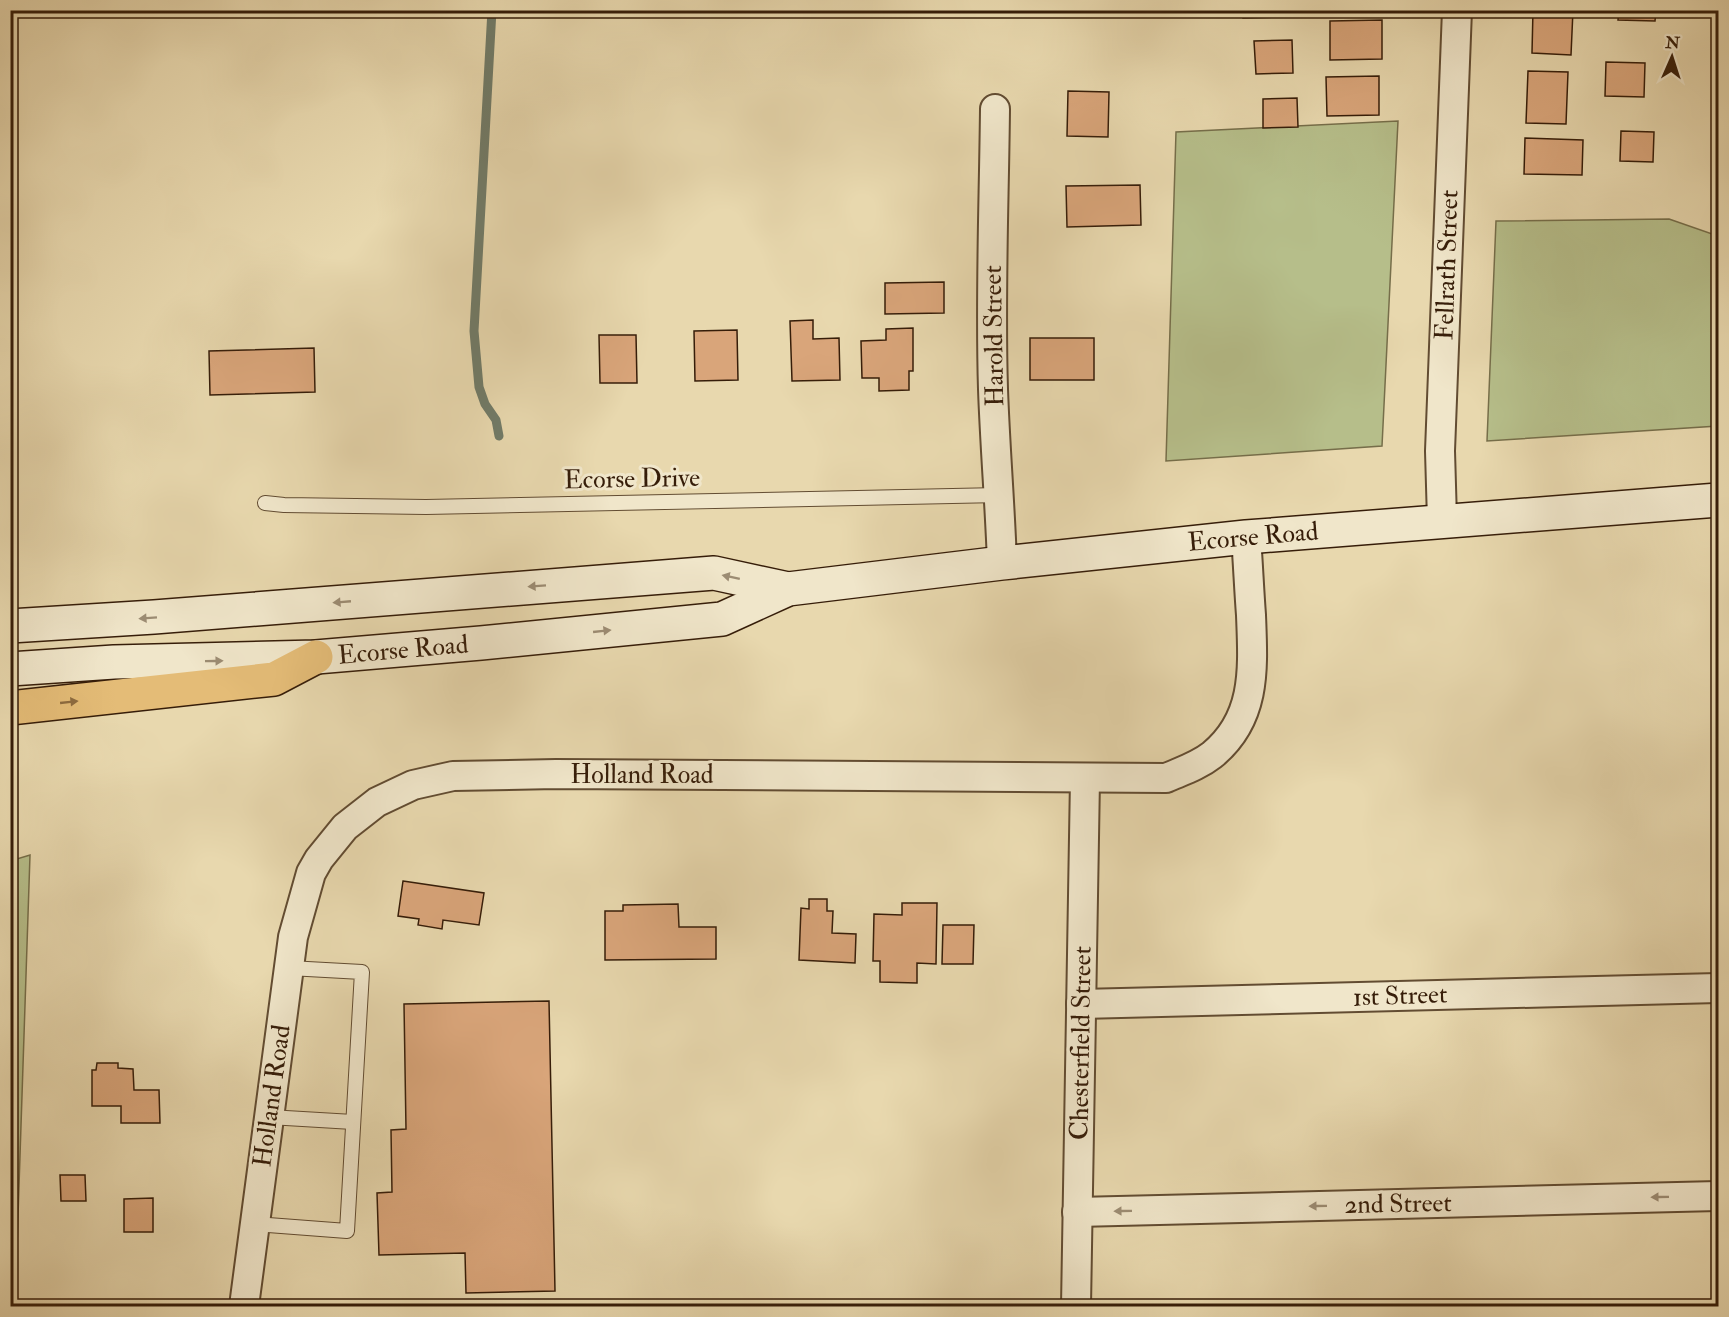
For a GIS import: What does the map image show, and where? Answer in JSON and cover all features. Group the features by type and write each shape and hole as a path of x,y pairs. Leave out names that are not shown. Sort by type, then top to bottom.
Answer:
{"highway":[{"path":"10,708 274,679 316,657"}],"main road":[{"name":"Ecorse Road","path":"10,669 114,662 316,657 722,619 788,589 1002,563 1246,537 1719,500"},
{"name":"Ecorse Road","path":"10,626 154,617 714,573 788,589"}],"street":[{"name":"Fellrath Street","path":"1442,520 1440,451 1457,10"},
{"name":"Harold Street","path":"995,109 993,390 1002,563"},
{"name":"Holland Road","path":"244,1306 296,926 311,873 319,859 345,827 377,802 413,785 453,776 556,774 1166,778 1196,766 1226,742 1237,726 1251,691 1253,659 1246,537"},
{"name":"Chesterfield Street","path":"1076,1306 1085,778"},
{"name":"1st Street","path":"1081,1004 1719,988"},
{"name":"2nd Street","path":"1077,1212 1719,1196"}],"lane":[{"name":"Ecorse Drive","path":"265,503 426,507 1000,495"},
{"path":"255,1224 347,1231 362,972 289,968"},
{"path":"269,1117 353,1122"}],"green space":[{"path":"1398,121 1382,446 1166,461 1176,132"},
{"path":"1669,219 1718,236 1718,426 1487,441 1496,221"},
{"path":"30,855 15,1306 11,1306 10,861"}],"building":[{"path":"1242,10 1280,10 1281,17 1243,18"},
{"path":"1533,10 1573,10 1571,55 1532,53"},
{"path":"1619,10 1656,10 1655,21 1618,20"},
{"path":"1382,20 1382,59 1330,60 1330,21"},
{"path":"1292,40 1293,73 1256,74 1254,41"},
{"path":"1606,62 1645,63 1644,97 1605,96"},
{"path":"1528,71 1568,72 1566,124 1526,123"},
{"path":"1379,76 1379,115 1327,116 1326,77"},
{"path":"1068,91 1109,92 1108,137 1067,136"},
{"path":"1297,98 1298,127 1263,128 1263,99"},
{"path":"1621,131 1654,132 1653,162 1620,161"},
{"path":"1525,138 1583,140 1582,175 1524,174"},
{"path":"1140,185 1141,225 1067,227 1066,186"},
{"path":"944,282 944,313 885,314 885,283"},
{"path":"813,320 813,339 839,338 840,380 792,381 790,321"},
{"path":"913,328 913,371 909,371 909,390 879,391 879,378 862,378 861,341 886,340 886,329"},
{"path":"737,330 738,380 695,381 694,331"},
{"path":"599,335 636,335 637,383 600,383"},
{"path":"1030,338 1094,338 1094,380 1030,380"},
{"path":"314,348 315,392 210,395 209,351"},
{"path":"403,881 484,893 479,925 443,920 442,929 418,925 419,919 398,916"},
{"path":"809,899 827,899 827,911 833,911 832,933 856,934 855,963 799,960 801,908 809,909"},
{"path":"902,903 937,903 936,964 917,963 917,983 880,982 880,961 873,961 874,914 902,915"},
{"path":"678,904 679,927 716,927 716,959 605,960 605,911 623,911 623,905"},
{"path":"943,925 974,925 973,964 942,964"},
{"path":"549,1001 555,1291 466,1293 465,1253 379,1255 377,1193 392,1192 391,1130 406,1129 404,1004"},
{"path":"97,1063 118,1063 118,1068 133,1069 134,1090 159,1090 160,1123 121,1123 121,1106 92,1106 92,1070 96,1070"},
{"path":"60,1175 85,1175 86,1201 61,1201"},
{"path":"153,1198 153,1232 124,1232 124,1199"}],"waterway":[{"path":"492,10 474,331 479,387 485,404 496,420 499,436"}]}
